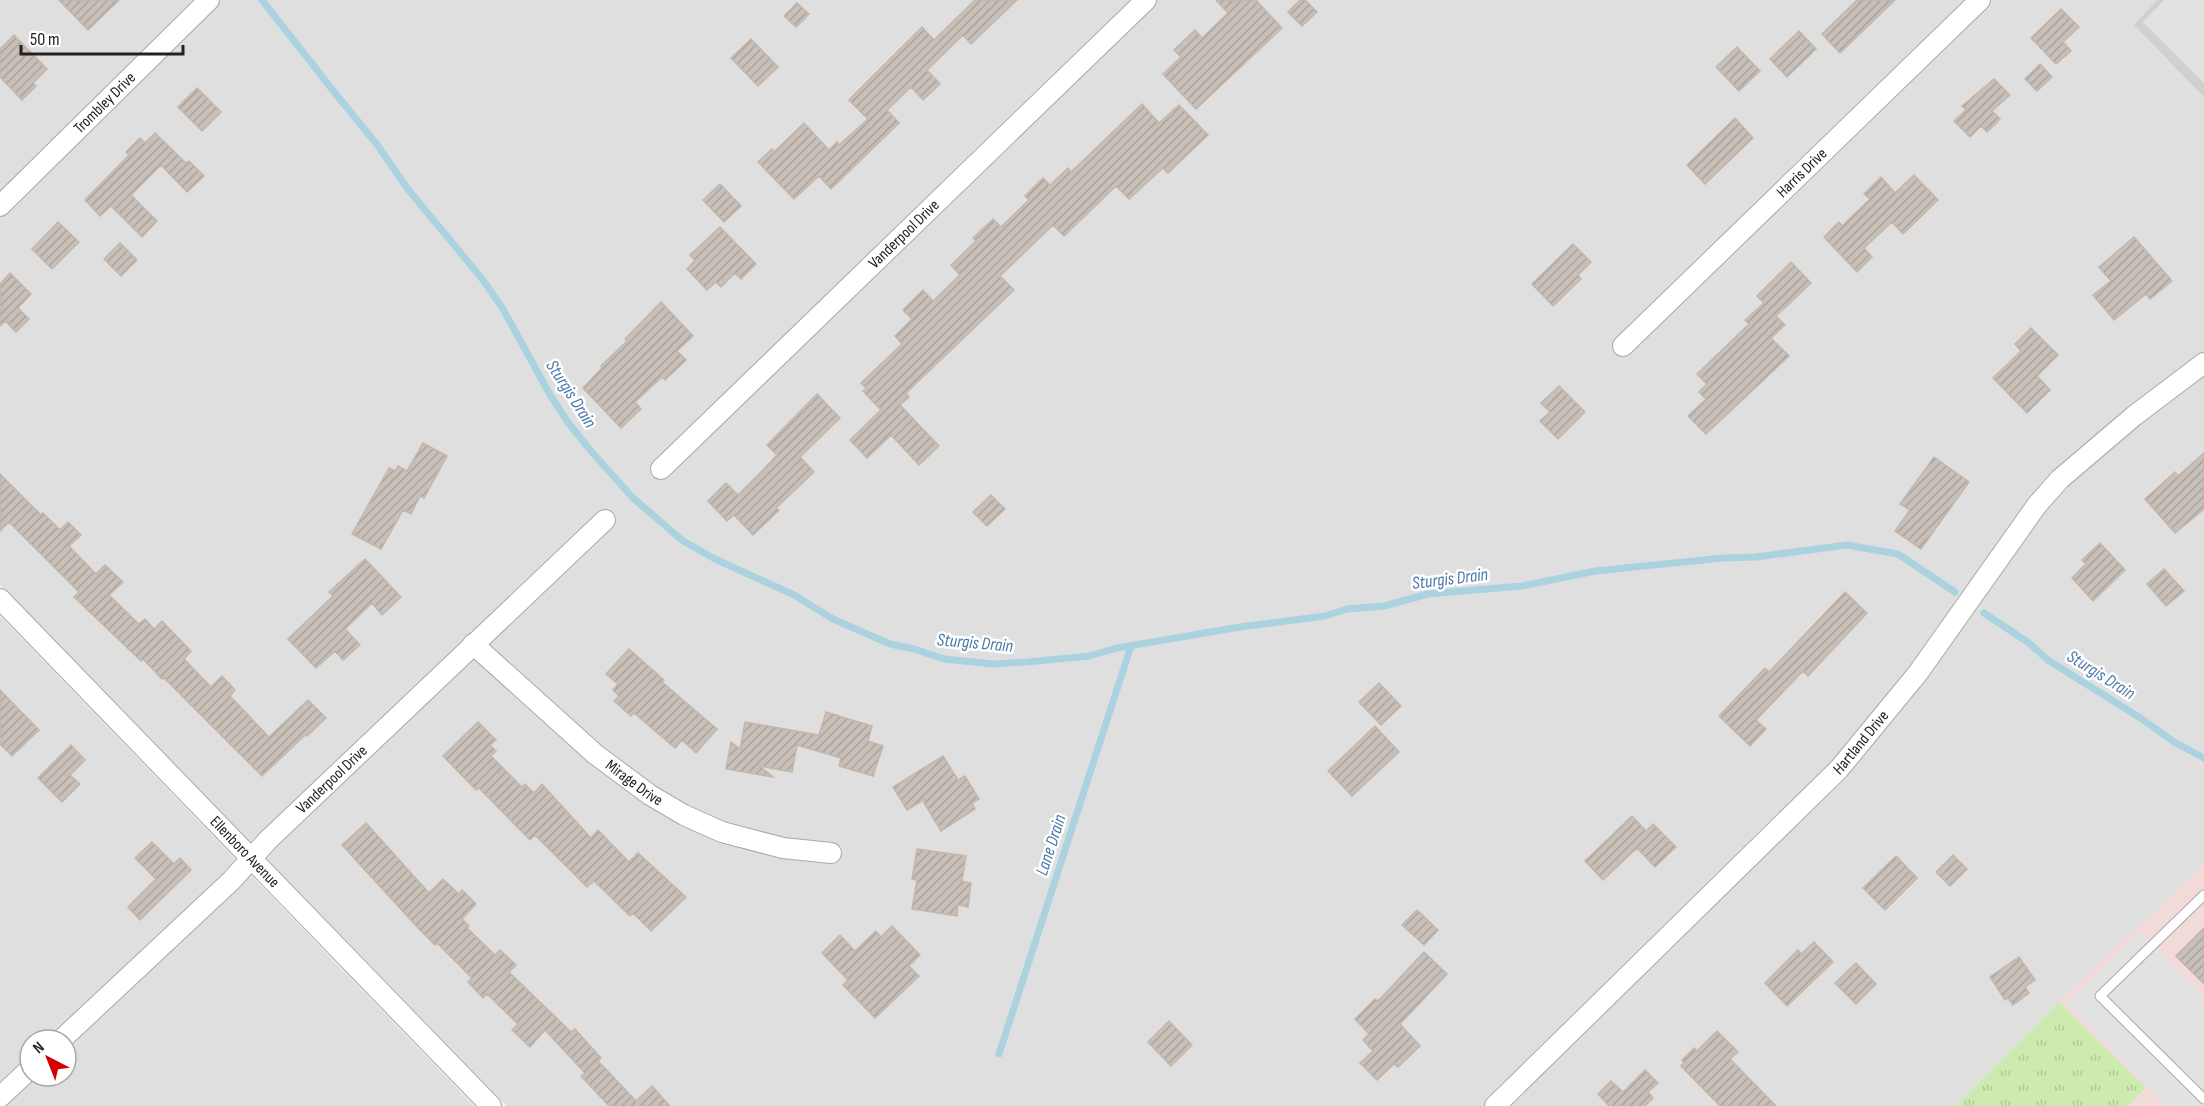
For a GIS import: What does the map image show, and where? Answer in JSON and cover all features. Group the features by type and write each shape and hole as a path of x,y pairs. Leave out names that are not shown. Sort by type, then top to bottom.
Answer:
{"street":[{"name":"Trombley Drive","path":"0,206 209,0"},
{"name":"Vanderpool Drive","path":"661,469 1146,0"},
{"name":"Harris Drive","path":"1623,346 1980,0"},
{"name":"Hartland Drive","path":"1495,1106 1839,769 1918,673 2031,514 2060,479 2134,416 2204,363"},
{"name":"Vanderpool Drive","path":"74,1028 231,881 268,840 605,520"},
{"name":"Ellenboro Avenue","path":"0,599 491,1106"},
{"name":"Mirage Drive","path":"473,644 595,754 650,795 684,815 722,832 783,848 831,853"},
{"path":"0,1097 18,1080"}],"lane":[{"path":"2204,895 2100,996 2204,1098"}],"shaded area":[{"path":"0,0 2157,0 2135,25 2204,97 2204,865 2059,1002 1955,1106 507,1106 0,584"},
{"path":"2157,0 2204,0 2204,97 2134,25"},
{"path":"2164,0 2204,0 2204,83 2143,22"},
{"path":"0,616 474,1106 0,1106"},
{"path":"2204,865 2204,1106 2128,1106 2146,1089 2059,1002"},
{"path":"2140,931 2204,996 2204,1106 2167,1106 2067,1004"}],"green space":[{"path":"2059,1002 2146,1088 2128,1106 1955,1106"}],"building":[{"path":"59,0 119,0 88,30"},
{"path":"975,0 1017,0 971,44 963,35 927,70 940,84 923,100 911,87 887,110 899,123 831,189 819,176 794,199 758,162 772,149 774,152 804,123 829,150 837,142 839,145 868,119 849,100 922,27 934,40"},
{"path":"1216,0 1256,0 1282,28 1196,109 1163,74 1181,57 1174,50 1195,30 1202,38 1228,13"},
{"path":"1300,0 1305,0 1317,12 1302,26 1288,12"},
{"path":"1857,0 1895,0 1840,53 1822,34"},
{"path":"797,3 809,14 796,27 784,16"},
{"path":"2061,9 2079,27 2063,42 2071,51 2056,64 2031,38"},
{"path":"1799,31 1816,49 1787,77 1770,59"},
{"path":"14,35 47,69 33,83 36,86 22,100 0,77 0,49"},
{"path":"751,39 778,67 758,86 731,58"},
{"path":"1737,47 1760,71 1739,91 1716,67"},
{"path":"2040,64 2052,77 2037,91 2025,79"},
{"path":"1994,79 2010,95 1992,111 2000,119 1987,132 1981,126 1970,137 1954,121 1966,110 1962,106"},
{"path":"197,88 221,112 202,131 178,107"},
{"path":"1142,104 1159,123 1179,105 1208,135 1168,173 1163,168 1129,199 1116,186 1064,236 1053,225 1000,276 1014,290 906,393 909,397 900,405 939,446 919,465 891,435 867,458 850,440 881,410 863,391 866,388 861,383 902,344 895,336 912,319 903,310 923,290 933,301 960,275 951,265 976,241 973,238 993,219 1001,227 1029,200 1025,196 1043,178 1050,185 1068,168 1071,172"},
{"path":"1735,118 1753,138 1705,184 1687,165"},
{"path":"155,133 186,163 189,161 204,176 187,192 161,165 131,195 157,221 142,237 111,206 100,216 85,200 129,155 126,152 140,138 145,143"},
{"path":"1914,175 1938,200 1903,234 1892,222 1864,248 1872,257 1857,272 1824,237 1839,222 1842,226 1870,199 1864,194 1881,177 1895,193"},
{"path":"720,184 741,206 724,222 703,200"},
{"path":"58,222 79,242 52,269 32,249"},
{"path":"720,227 756,264 741,279 735,273 721,287 716,282 707,290 687,269 695,260 690,255"},
{"path":"2134,237 2172,281 2150,299 2146,294 2114,320 2093,295 2111,281 2099,267"},
{"path":"120,243 137,260 121,276 104,259"},
{"path":"1573,244 1591,262 1578,275 1581,279 1553,306 1532,284"},
{"path":"1791,262 1811,283 1776,316 1785,325 1771,338 1789,356 1706,434 1688,416 1706,399 1699,392 1707,384 1697,374 1749,324 1745,320 1764,303 1757,296"},
{"path":"10,273 31,294 18,308 29,319 16,332 5,321 0,326 0,284"},
{"path":"661,302 693,336 677,351 686,360 665,380 662,377 635,402 641,409 621,428 583,388 602,368 601,366 627,341 625,339"},
{"path":"2031,328 2058,355 2037,376 2050,390 2027,413 1993,378 2021,351 2015,344"},
{"path":"1559,386 1585,412 1558,439 1540,421 1550,412 1541,403"},
{"path":"817,394 840,418 800,457 814,472 776,508 779,510 753,535 734,515 727,521 708,501 726,483 738,495 777,455 767,445"},
{"path":"423,443 447,456 424,498 420,496 411,514 403,510 381,549 352,534 389,468 395,471 398,466 407,471"},
{"path":"2204,453 2204,509 2175,533 2145,499 2175,472 2178,476"},
{"path":"1934,457 1969,482 1921,549 1895,531 1910,510 1900,504"},
{"path":"0,474 41,515 43,513 60,530 68,522 81,535 69,546 96,574 105,565 123,582 109,595 139,624 145,619 154,629 162,621 191,651 184,659 211,687 222,676 235,690 230,696 269,737 308,700 326,718 262,776 164,678 162,679 143,659 141,661 74,597 79,592 9,522 0,531"},
{"path":"991,495 1005,509 987,526 973,512"},
{"path":"2100,543 2125,570 2093,601 2072,578 2086,564 2082,560"},
{"path":"365,559 401,597 382,615 372,603 345,629 360,645 343,660 335,651 316,668 288,639 333,596 329,592"},
{"path":"2164,569 2184,591 2166,606 2147,584"},
{"path":"1845,592 1867,613 1808,676 1803,671 1756,720 1766,729 1750,746 1719,716 1765,668 1769,672"},
{"path":"629,649 664,680 662,682 717,729 696,753 682,740 675,748 634,713 631,716 614,701 619,696 613,690 618,684 606,674"},
{"path":"1379,683 1401,706 1381,725 1359,702"},
{"path":"0,690 39,730 12,756 0,744"},
{"path":"826,712 872,726 868,741 883,746 873,776 839,766 841,758 797,745 792,772 760,766 773,777 726,769 731,742 740,749 745,722 819,735"},
{"path":"478,722 496,740 490,745 496,751 491,756 522,787 525,784 534,793 542,784 591,838 598,830 629,862 638,853 686,897 651,931 633,913 630,916 594,881 587,887 535,835 530,840 479,788 476,790 443,756"},
{"path":"1375,726 1399,752 1352,796 1328,771"},
{"path":"71,745 85,760 70,775 80,784 62,802 38,778"},
{"path":"943,756 958,780 965,776 979,799 972,803 975,809 941,831 924,803 925,799 907,810 893,787"},
{"path":"1632,816 1646,831 1653,824 1676,847 1655,867 1637,848 1603,880 1585,861"},
{"path":"366,823 429,893 443,879 459,894 462,890 476,904 462,919 469,926 467,928 495,955 500,950 516,965 509,972 571,1032 575,1029 601,1058 598,1061 636,1101 652,1086 670,1106 609,1106 581,1076 585,1073 545,1030 530,1047 512,1030 518,1024 487,994 483,998 468,982 472,978 437,943 435,945 419,929 342,845"},
{"path":"152,842 174,864 180,858 191,870 140,920 128,907 156,879 135,858"},
{"path":"917,849 966,856 962,881 971,883 968,907 958,905 957,916 912,909 917,880 912,879"},
{"path":"1953,855 1967,869 1950,886 1936,872"},
{"path":"1896,856 1917,878 1885,910 1863,888"},
{"path":"1417,910 1438,930 1424,945 1402,925"},
{"path":"892,926 920,955 909,966 919,976 875,1018 843,985 848,980 822,953 840,935 855,951 876,931 881,937"},
{"path":"2204,928 2204,984 2176,956"},
{"path":"1814,942 1833,962 1787,1006 1765,983 1798,950 1801,954"},
{"path":"1424,952 1447,974 1400,1024 1420,1046 1398,1067 1394,1064 1377,1080 1360,1063 1373,1051 1363,1040 1369,1034 1355,1019 1375,999 1378,1001"},
{"path":"2019,957 2035,980 2025,987 2029,993 2013,1005 2008,998 2005,1000 1990,977"},
{"path":"1856,963 1876,984 1856,1004 1835,983"},
{"path":"1169,1021 1192,1045 1171,1066 1148,1042"},
{"path":"1717,1031 1738,1052 1730,1059 1776,1106 1720,1106 1681,1066 1684,1063 1682,1060 1694,1048 1697,1051"},
{"path":"1645,1070 1658,1083 1648,1092 1653,1098 1645,1106 1609,1106 1598,1094 1611,1081 1623,1092"}],"waterway":[{"name":"Sturgis Drain","path":"262,0 378,146 407,188 483,280 503,309 567,421 633,498 683,541 715,559 794,595 833,619 890,644 944,659 992,664 1089,656 1117,648 1240,627 1325,616 1347,609 1384,606 1428,594 1522,586 1595,571 1723,558 1756,557 1847,545 1898,554 1955,592"},
{"name":"Sturgis Drain","path":"1984,613 2029,643 2048,660 2142,719 2174,742 2204,758"},
{"name":"Lane Drain","path":"999,1054 1131,646"}]}
